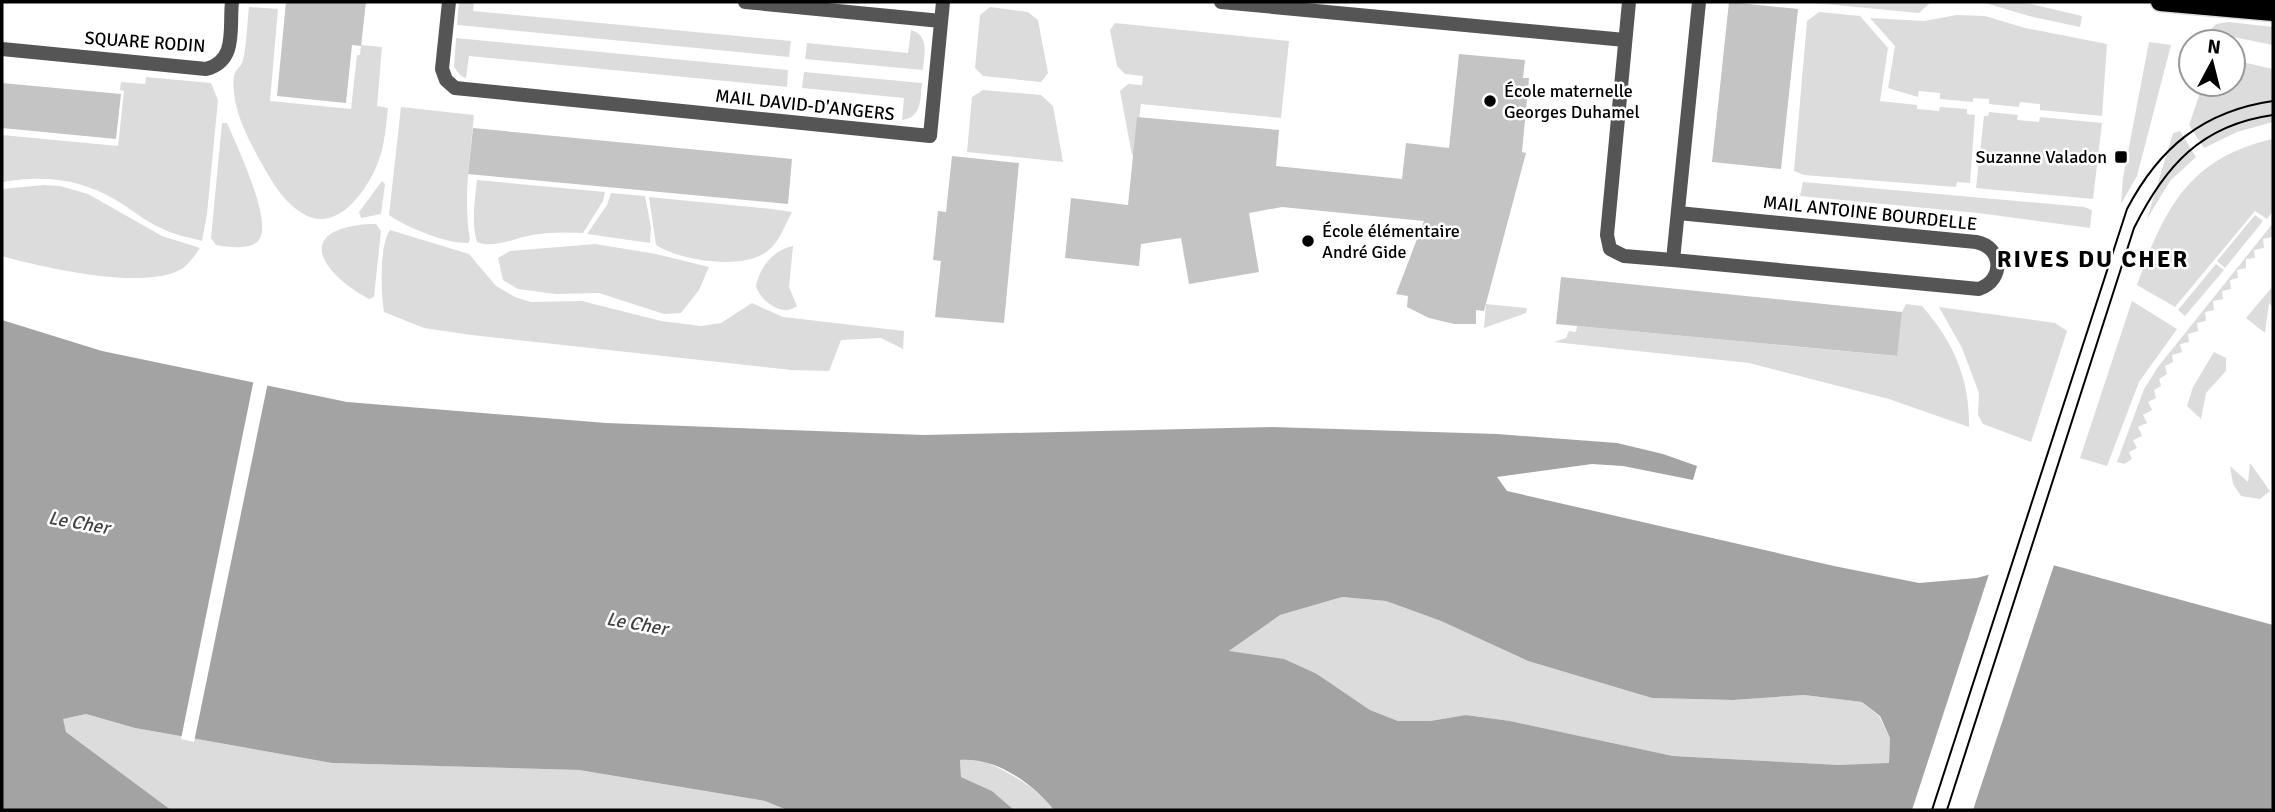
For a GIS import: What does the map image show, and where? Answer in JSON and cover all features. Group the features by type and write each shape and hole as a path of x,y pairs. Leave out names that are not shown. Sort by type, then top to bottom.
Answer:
{"main road":[{"path":"2160,2 2273,12"}],"street":[{"name":"SQUARE RODIN","path":"2,49 206,69 220,63 228,53 232,2"},
{"name":"MAIL DAVID-D'ANGERS","path":"449,2 442,69 446,80 455,88 930,136 941,21"},
{"path":"744,2 941,21 943,2"},
{"path":"1221,2 1625,40"},
{"name":"MAIL ANTOINE BOURDELLE","path":"1629,2 1606,235 1610,249 1624,256 1979,289 1992,281 1999,267 1990,247 1976,242 1678,213"},
{"path":"1673,260 1699,2"}],"shaded area":[{"path":"459,2 474,2 473,11 791,41 789,57 457,25"},
{"path":"1804,2 1931,2 1919,13"},
{"path":"1982,2 2022,2 2082,16 2080,27 2029,16"},
{"path":"249,7 278,9 270,101 351,109 357,55 360,55 361,45 382,47 377,106 388,108 381,154 368,183 350,206 339,214 315,218 295,208 272,181 245,130 237,108 233,83 235,73 243,60"},
{"path":"990,7 1028,12 1038,20 1048,73 1041,82 983,76 975,68 980,15"},
{"path":"1819,12 1860,16 1888,48 1880,101 1917,105 1917,109 1967,109 1967,114 1975,115 1970,183 1957,182 1956,187 1804,175 1794,171 1807,21"},
{"path":"1957,15 1985,16 2025,28 2107,44 2102,116 2040,110 2040,104 2020,102 2019,107 1989,104 1989,99 1973,98 1973,102 1940,99 1940,93 1919,91 1918,97 1888,88 1895,46 1870,18 1924,21"},
{"path":"2228,22 2273,27 2273,45 2247,40 2247,28 2212,28 2216,24"},
{"path":"1115,23 1289,41 1281,118 1141,104 1132,155 1120,91 1128,84 1142,85 1143,76 1125,74 1117,66 1110,30"},
{"path":"911,30 923,41 923,70 805,59 807,43 908,53"},
{"path":"456,38 788,70 787,87 469,56 466,78 454,67"},
{"path":"2149,42 2171,45 2137,176 2121,204 2123,178"},
{"path":"2247,63 2273,69 2273,122 2237,132 2204,148 2189,125 2198,98 2247,98"},
{"path":"804,72 922,83 919,107 913,115 902,120 904,98 802,88"},
{"path":"146,77 211,83 218,100 202,241 176,234 149,222 116,200 88,187 46,179 2,182 2,135 118,146 124,91 120,90 121,82 145,84"},
{"path":"983,90 1041,95 1053,106 1063,162 967,152 972,97"},
{"path":"401,107 474,115 467,193 468,243 449,241 427,234 389,215"},
{"path":"1989,112 2018,115 2017,120 2039,122 2040,117 2102,123 2093,199 1976,188 1984,116 1988,116"},
{"path":"222,123 227,123 245,165 262,219 262,232 258,241 249,246 216,245 211,238"},
{"path":"2180,131 2196,157 2170,181 2147,219 2173,133"},
{"path":"2273,139 2273,211 2267,219 2255,211 2175,307 2137,285 2158,233 2183,191 2220,159"},
{"path":"477,180 605,192 603,201 583,233 545,233 497,244 484,244 477,242 474,227"},
{"path":"382,181 385,184 381,214 361,218 359,212"},
{"path":"1803,182 2084,207 2092,210 2090,228 1978,213 1800,196"},
{"path":"60,186 88,194 162,236 200,248 183,268 166,275 145,278 120,278 67,271 2,256 2,189"},
{"path":"611,193 645,196 651,227 650,243 587,234 607,205"},
{"path":"649,197 792,212 769,250 745,260 713,261 681,255 656,245"},
{"path":"2255,215 2263,221 2225,268 2217,261"},
{"path":"2273,223 2272,237 2263,239 2264,248 2254,250 2255,258 2246,259 2246,268 2237,270 2238,278 2230,280 2231,289 2222,291 2223,299 2213,301 2214,310 2205,312 2206,321 2197,323 2198,331 2188,334 2189,342 2180,344 2182,352 2172,355 2173,362 2165,366 2167,374 2159,379 2161,386 2154,390 2156,398 2148,402 2152,410 2143,415 2147,423 2138,427 2142,436 2133,440 2137,448 2129,452 2132,459 2124,464 2117,462 2144,389 2158,367"},
{"path":"376,224 381,231 374,297 369,299 339,278 328,266 323,254 323,244 330,235 345,228"},
{"path":"390,230 469,254 496,286 515,297 531,302 582,301 661,321 701,326 721,323 752,303 783,317 904,331 903,349 881,338 841,340 829,371 791,370 424,328 384,312 382,258"},
{"path":"595,244 656,254 709,267 699,290 681,313 664,314 599,293 556,294 518,289 503,280 498,258 510,251"},
{"path":"793,246 789,287 797,306 779,309 762,297 756,286 768,260 779,251"},
{"path":"2216,264 2224,270 2185,316 2178,310"},
{"path":"2273,286 2273,307 2269,303 2265,333 2246,318"},
{"path":"2132,301 2177,329 2139,382 2107,466 2080,458"},
{"path":"1486,304 1527,308 1526,313 1484,328"},
{"path":"1906,304 1922,306 1951,347 1963,377 1969,409 1969,427 1889,399 1749,363 1554,342 1566,338 1569,331 1576,332 1577,326 1896,356 1902,312"},
{"path":"1939,307 2055,323 2067,331 2031,442 1983,424 1978,415 1979,393 1962,348"},
{"path":"2214,352 2226,358 2226,371 2206,393 2201,419 2187,406 2193,387"},
{"path":"2250,463 2270,491 2260,499 2241,496 2233,484 2230,466 2248,482"},
{"path":"1342,597 1386,601 1441,621 1528,661 1652,698 1733,700 1804,695 1862,702 1879,716 1890,738 1889,764 1839,765 1673,756 1510,721 1466,715 1430,721 1398,721 1370,710 1317,674 1228,652 1280,615"},
{"path":"86,714 135,728 332,763 579,770 765,801 787,810 171,810 66,732 62,719"},
{"path":"976,758 1019,779 1054,810 1014,810 992,791 961,777 960,760"}],"water":[{"name":"Le Cher","path":"2,320 102,351 347,402 606,423 924,435 1272,427 1497,434 1617,443 1663,454 1697,466 1693,480 1623,466 1592,464 1497,477 1507,491 1919,583 1977,578 2038,561 2273,625 2273,810 1054,810 1035,790 1000,767 973,760 960,760 961,777 992,791 1014,810 787,810 765,801 579,770 332,763 135,728 86,714 63,719 66,732 171,810 2,810","holes":["1342,597 1386,601 1441,621 1528,661 1652,698 1733,700 1804,695 1862,702 1880,716 1890,738 1889,763 1839,765 1673,756 1510,721 1466,715 1430,721 1398,721 1370,710 1317,674 1284,659 1229,651 1280,615"]}],"pier":[{"path":"254,379 268,382 194,742 181,739"},
{"path":"2038,557 2055,562 1973,810 1912,810 1990,571"}],"building":[{"path":"286,2 366,2 361,46 352,45 346,103 277,96"},
{"path":"1729,2 1798,9 1781,169 1712,162"},
{"path":"1459,54 1525,60 1523,78 1529,78 1522,152 1526,153 1484,311 1476,310 1476,324 1454,324 1429,318 1407,307 1408,296 1396,294 1424,221 1282,207 1249,213 1259,272 1189,284 1181,238 1141,244 1139,266 1065,258 1071,198 1128,205 1137,117 1279,130 1276,166 1402,179 1406,143 1449,148"},
{"path":"2,83 121,94 116,139 2,128"},
{"path":"473,128 792,159 788,204 468,174"},
{"path":"952,156 1019,163 1004,323 935,317 941,261 933,260 938,211 946,212"},
{"path":"1561,277 1902,312 1897,356 1556,324"}],"tram line":[{"path":"1932,810 2127,209 2153,168 2186,136 2204,123 2225,114 2273,101"},
{"path":"1947,810 2134,228 2159,186 2188,152 2225,128 2273,115"}],"place":[{"name":"École maternelle Georges Duhamel","path":"1490,101"},
{"name":"Suzanne Valadon","path":"2121,157"},
{"name":"École élémentaire André Gide","path":"1308,241"}],"district":[{"name":"RIVES DU CHER","path":"2093,259"}]}
